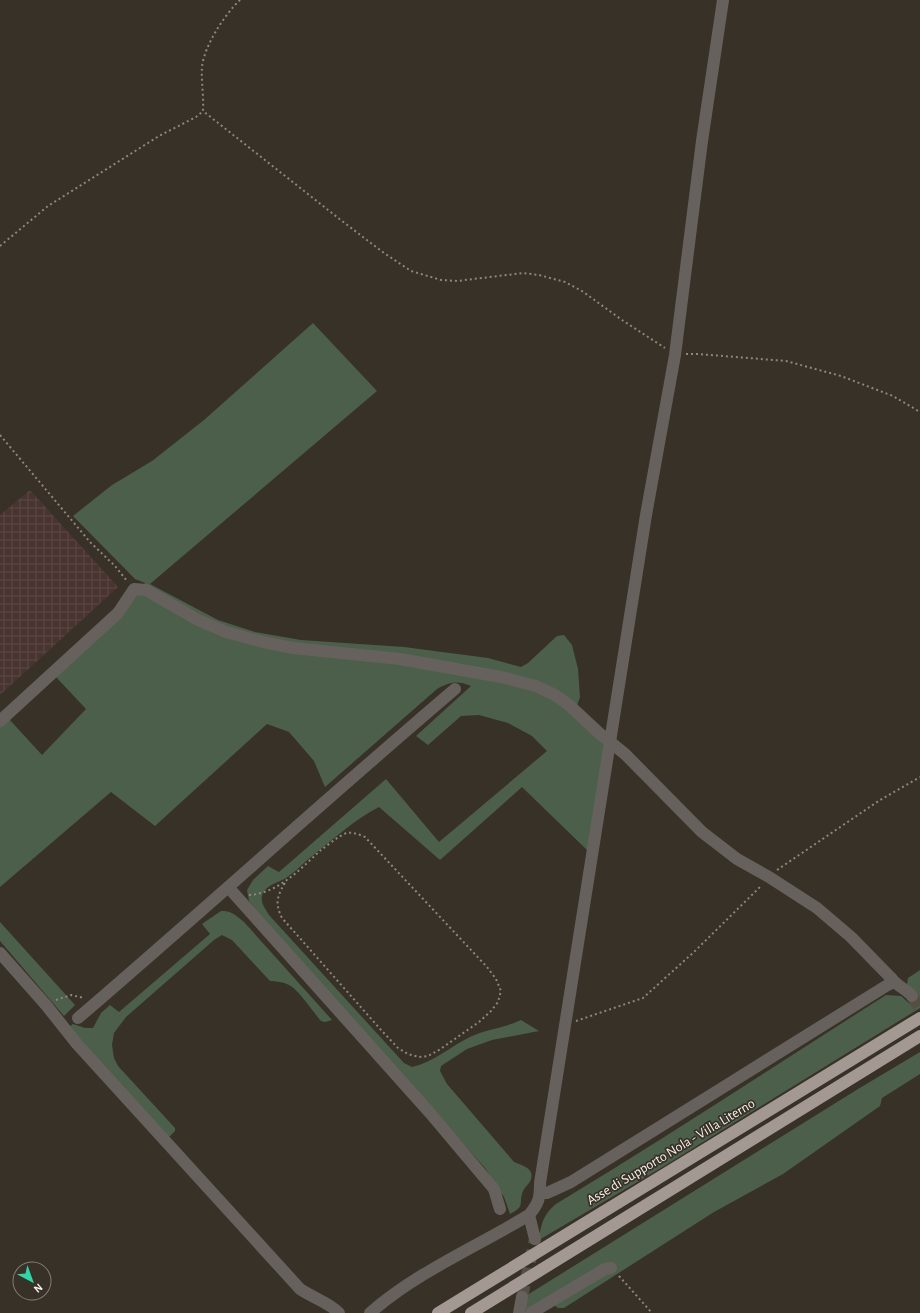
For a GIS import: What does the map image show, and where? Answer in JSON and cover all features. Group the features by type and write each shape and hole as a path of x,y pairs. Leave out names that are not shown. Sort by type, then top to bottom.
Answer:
{"highway":[{"name":"Asse di Supporto Nola - Villa Literno","path":"438,1313 920,1018"},
{"path":"471,1313 920,1036"}],"street":[{"path":"370,1313 410,1284 529,1215 537,1206 646,515 675,355 702,141 723,0"},
{"path":"0,721 118,613 134,589 146,590 198,620 226,632 263,642 293,648 400,659 501,677 536,686 555,695 569,705 599,733 625,754 702,832 737,859 769,876 817,908 851,937 895,983 906,989 912,996"},
{"path":"78,1018 232,891 384,750 455,689"},
{"path":"232,891 430,1113 494,1189 500,1209"},
{"path":"0,953 108,1079 300,1289 310,1296 326,1302 339,1313"},
{"path":"540,1193 547,1193 571,1182 890,984 892,979"},
{"path":"529,1215 535,1239"},
{"path":"531,1313 605,1269 611,1268"},
{"path":"519,1313 522,1297"}],"path":[{"path":"0,246 48,206 159,136 200,115 203,111 202,66 210,42 222,20 240,0"},
{"path":"203,111 384,253 412,270 441,280 457,281 523,273 539,275 565,282 582,291 622,320 675,355 698,354 786,361 841,376 893,396 920,411"},
{"path":"0,435 90,542 134,589"},
{"path":"565,1024 635,1002 643,998 754,894 769,876 780,867 880,800 920,777"},
{"path":"232,891 258,894 266,892 286,881 330,843 345,833 355,833 364,837 496,978 501,991 498,1002 479,1022 439,1050 428,1056 419,1057 408,1054 398,1048 382,1031 282,918 278,909 277,901 279,893 286,881"},
{"path":"46,1005 59,998 71,995 97,1001"},
{"path":"611,1268 652,1313"}],"shaded area":[{"path":"30,490 118,587 0,695 0,515"}],"green space":[{"path":"313,323 377,391 150,584 218,620 255,632 301,640 404,647 488,658 521,667 528,663 557,636 564,635 572,645 578,669 580,697 577,706 606,733 588,851 522,787 440,860 379,807 350,826 286,878 267,888 262,896 263,904 269,915 404,1063 412,1067 420,1065 442,1054 476,1034 509,1025 521,1020 539,1031 492,1040 467,1049 441,1066 440,1071 447,1084 514,1162 526,1167 531,1172 531,1179 523,1191 520,1207 510,1214 504,1197 485,1168 281,942 249,901 247,890 253,880 268,866 279,872 386,779 439,842 547,751 532,736 508,723 479,715 461,716 428,745 416,736 471,686 457,682 437,689 325,787 314,761 289,732 267,724 155,826 111,792 0,887 0,727 9,719 42,755 86,709 55,676 134,597 145,583 135,579 73,516 112,485 152,461 204,420"},
{"path":"221,911 231,912 244,922 332,1020 325,1022 321,1021 301,996 289,985 270,981 232,940 222,935 214,940 126,1017 114,1033 112,1045 114,1058 118,1066 175,1128 175,1131 169,1137 97,1063 70,1026 73,1024 85,1028 93,1028 101,1013 110,1005 119,1012 210,934 202,924"},
{"path":"0,922 75,1005 64,1016 0,941"},
{"path":"920,970 920,1008 661,1168 539,1240 543,1220 556,1204 598,1179 886,995 901,996 910,1004 914,1004 916,997 907,984 908,978"},
{"path":"920,1052 920,1074 882,1098 880,1106 783,1174 714,1212 564,1308 558,1308 555,1306 526,1310 524,1297"}],"tunnel":[{"path":"912,996 920,1009"},
{"path":"522,1297 535,1239"}]}
